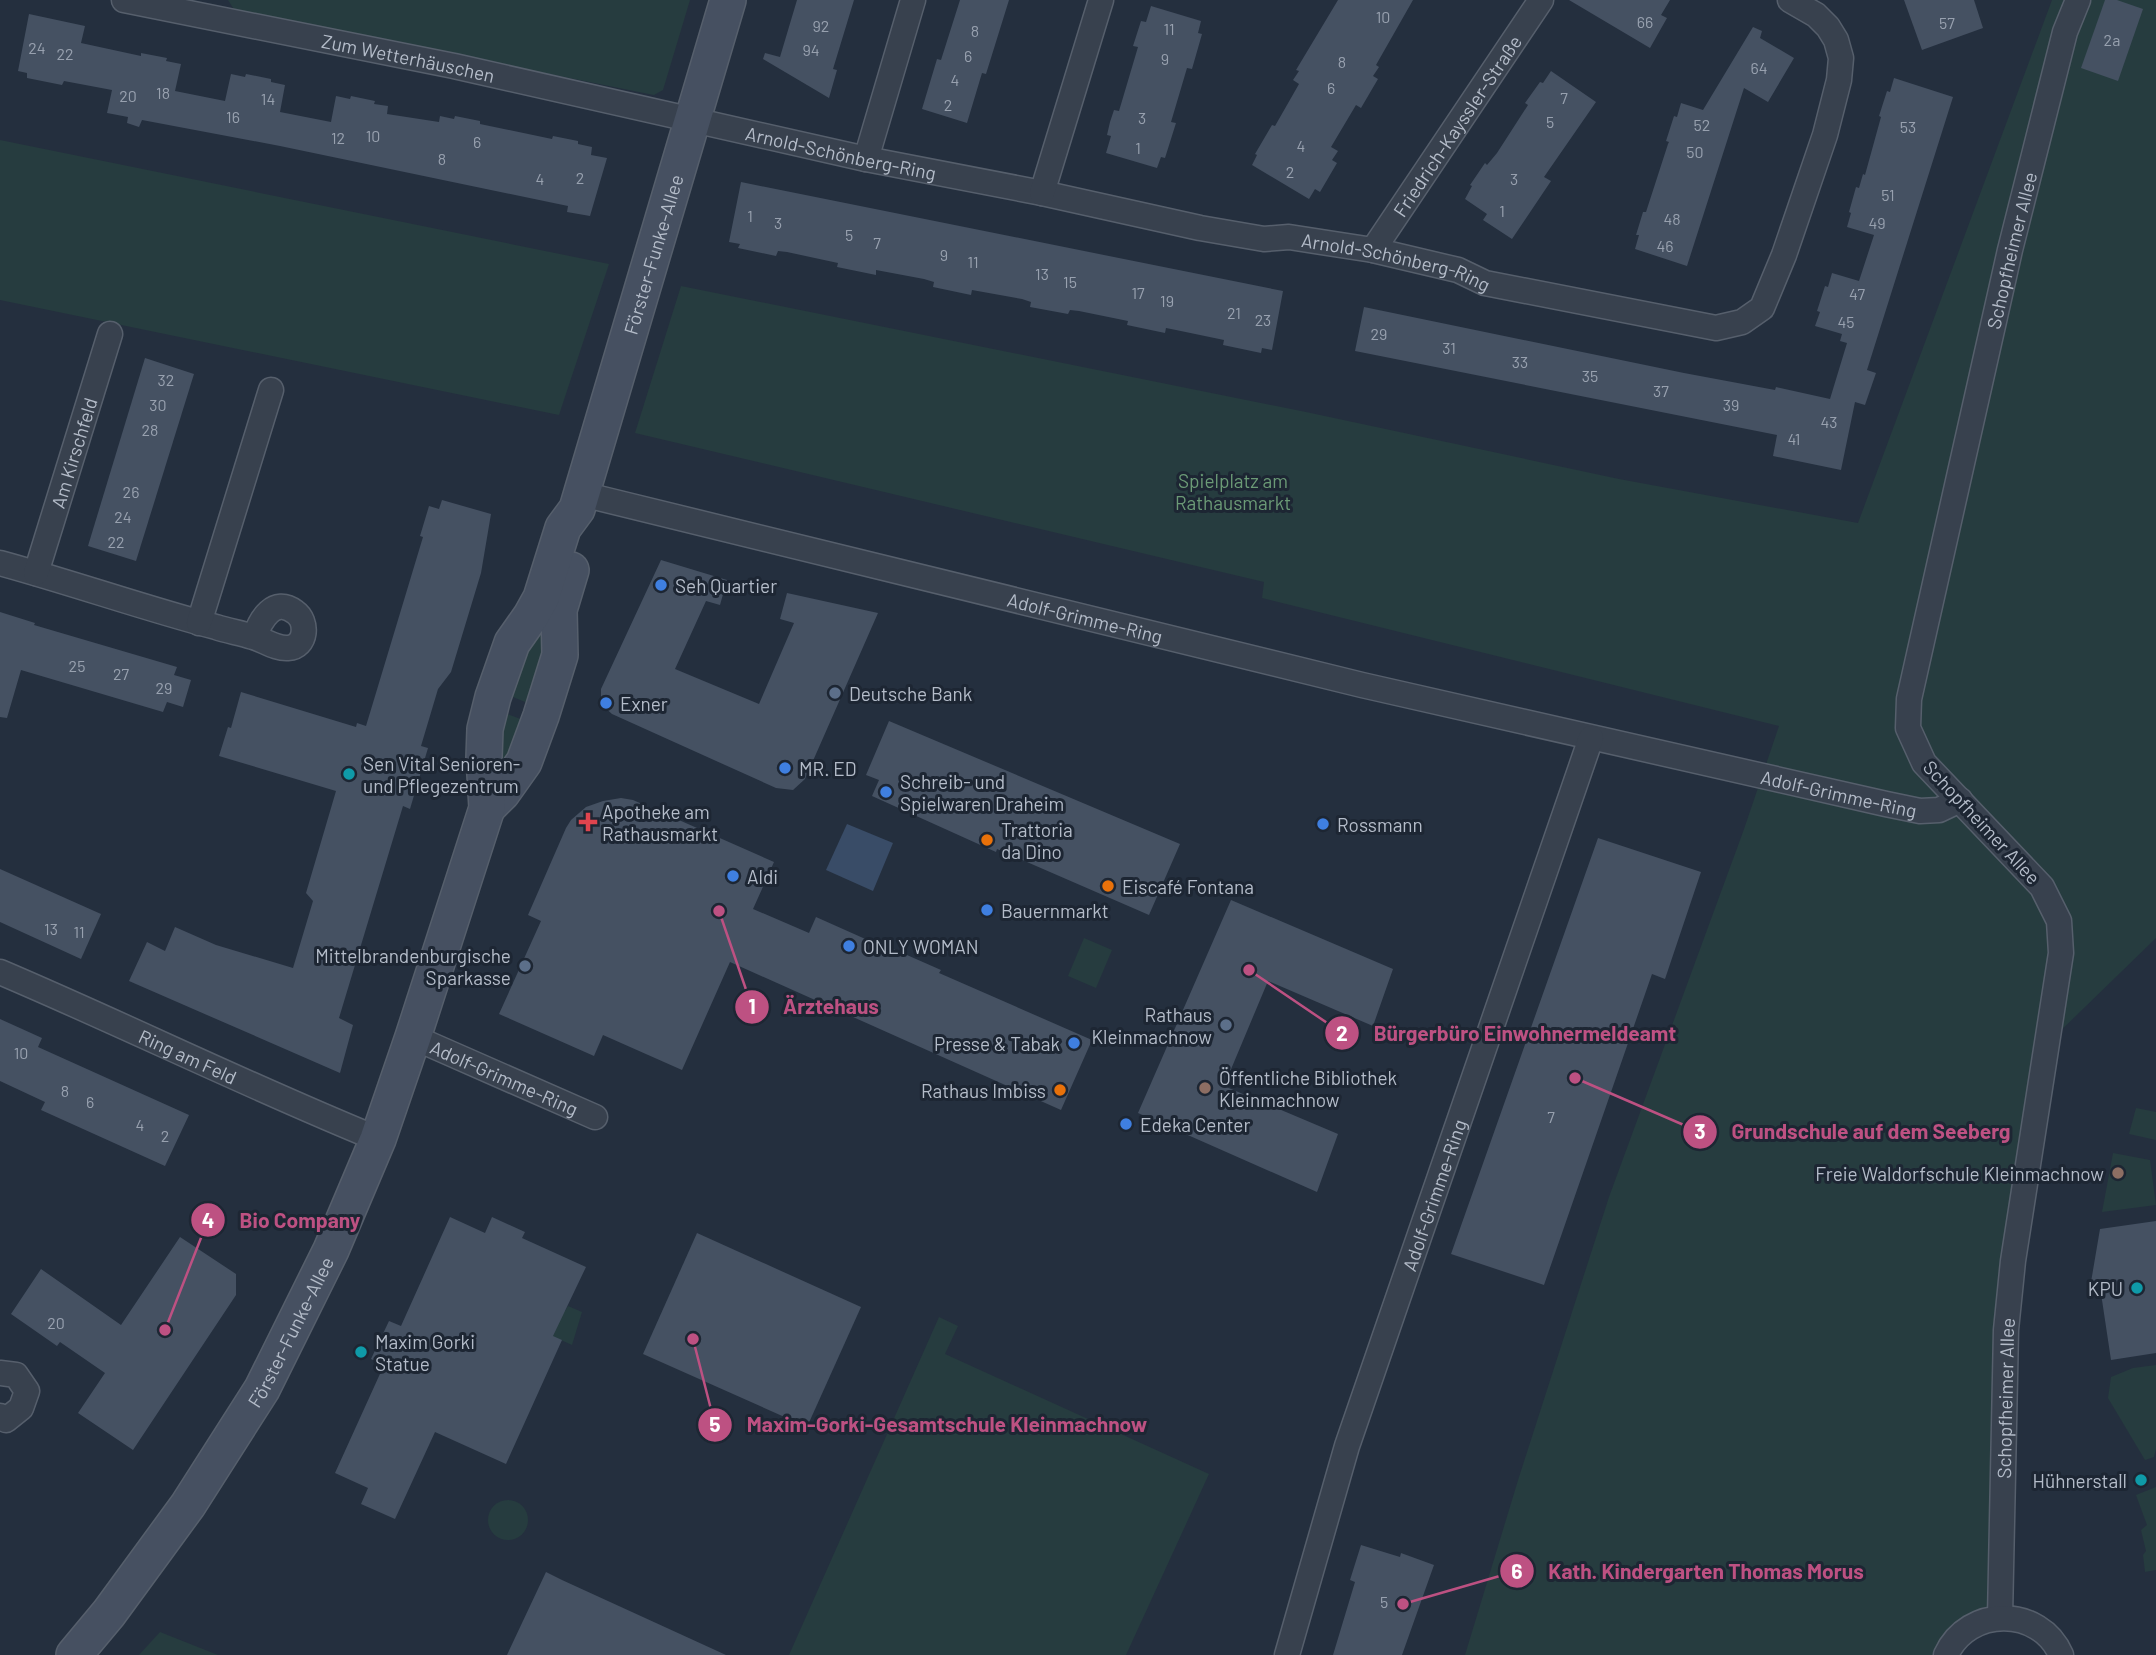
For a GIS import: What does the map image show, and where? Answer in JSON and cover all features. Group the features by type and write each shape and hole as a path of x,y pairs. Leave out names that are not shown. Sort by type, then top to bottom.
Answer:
{"street":[{"name":"Zum Wetterhäuschen","path":"124,0 454,66 692,119"},
{"name":"Förster-Funke-Allee","path":"74,1655 109,1613 188,1505 262,1389 331,1250 378,1139 487,808 485,729 494,697 512,643 541,598 563,528 579,502 728,0"},
{"path":"866,159 913,0"},
{"path":"1042,193 1101,0"},
{"name":"Friedrich-Kayssler-Straße","path":"1373,250 1541,0"},
{"name":"Arnold-Schönberg-Ring","path":"692,119 866,159 1042,193 1200,228 1264,239 1289,237 1373,250 1458,270 1485,283 1716,328 1742,322 1762,308 1784,255 1825,135 1839,80 1840,58 1836,40 1816,15 1790,0"},
{"name":"Schopfheimer Allee","path":"2000,1617 2006,1330 2013,1261 2061,953 2059,920 2042,887 1924,764 1908,727 1909,699 2013,236 2066,32 2078,0"},
{"name":"Am Kirschfeld","path":"36,573 110,334"},
{"path":"199,623 271,390"},
{"name":"Förster-Funke-Allee","path":"487,808 502,793 524,762 560,655 559,610 582,533 579,502"},
{"name":"Adolf-Grimme-Ring","path":"579,502 1591,738 1920,811 1938,810 1960,800"},
{"path":"0,564 255,638"},
{"name":"Adolf-Grimme-Ring","path":"1287,1655 1347,1446 1591,738"},
{"name":"Ring am Feld","path":"0,972 266,1092 378,1139"},
{"name":"Adolf-Grimme-Ring","path":"413,1037 595,1117"},
{"path":"0,1373 16,1375 27,1391 22,1408 3,1418"},
{"path":"1947,1655 1964,1631 1981,1621 2000,1617 2022,1619 2042,1629 2061,1655"}],"green space":[{"path":"228,0 690,0 663,90 654,95 235,11"},
{"name":"Spielplatz am Rathausmarkt","path":"2052,0 2156,0 2156,938 2048,1043 2013,1261 2000,1617 1946,1655 1465,1655 1609,1197 1743,832 1779,726 1262,598 1264,582 635,433 681,286 1306,412 1619,479 1858,523"},
{"path":"0,140 609,264 559,415 0,300"},
{"path":"552,607 535,706 503,693"},
{"path":"497,710 531,723 511,767 491,761"},
{"path":"1084,938 1112,950 1096,988 1068,976"},
{"path":"2136,1108 2156,1112 2156,1140 2129,1134"},
{"path":"2113,1153 2150,1160 2156,1205 2102,1212"},
{"path":"503,1283 565,1311 568,1306 582,1312 572,1345 490,1308"},
{"path":"939,1317 958,1326 945,1354 1209,1474 1126,1655 789,1655"},
{"path":"2156,1365 2156,1449 2154,1457 2145,1460 2108,1398 2111,1377 2133,1368"},
{"path":"2156,1487 2156,1570 2145,1572 2143,1555 2146,1551 2141,1530 2147,1525 2136,1495"},
{"path":"508,1500 516,1501 522,1506 527,1512 527,1528 522,1534 516,1539 508,1540 500,1539 494,1534 489,1528 488,1520 489,1512 494,1506 500,1501"},
{"path":"160,1632 218,1655 139,1655"}],"water":[{"path":"847,824 893,843 873,891 826,870"}],"building":[{"path":"797,0 854,0 833,69 837,70 829,98 763,59 765,53 780,57"},
{"path":"960,0 1009,0 986,74 982,73 967,123 922,109 937,59 941,60"},
{"path":"1338,0 1413,0 1376,65 1379,67 1373,76 1378,79 1361,108 1356,105 1331,147 1338,151 1332,160 1337,163 1320,192 1315,189 1309,199 1252,165 1257,155 1255,154 1299,84 1293,80 1299,71 1296,70"},
{"path":"1569,0 1670,0 1661,15 1667,18 1650,48"},
{"path":"1904,0 1974,0 1983,28 1922,50"},
{"path":"2105,0 2117,0 2143,9 2118,81 2081,68"},
{"path":"1151,6 1201,21 1198,33 1202,34 1192,69 1187,68 1171,122 1176,123 1165,158 1161,157 1157,168 1106,153 1111,136 1107,135 1110,122 1114,110 1119,111 1138,47 1133,46 1141,21 1146,22"},
{"path":"29,14 85,26 81,43 141,56 141,53 167,58 166,61 181,64 175,91 225,101 231,74 245,77 246,74 285,85 280,112 331,122 336,96 350,99 351,96 388,106 387,114 439,122 440,116 454,119 455,116 552,139 553,136 578,141 578,144 592,147 591,155 607,158 590,216 567,212 568,206 280,146 142,120 139,127 127,123 128,117 107,113 112,90 64,81 62,85 27,78 27,73 18,71"},
{"path":"1753,27 1762,31 1760,38 1794,58 1768,102 1744,88 1687,266 1635,249 1639,235 1636,235 1669,142 1666,141 1674,116 1677,117 1681,103 1703,110"},
{"path":"1551,71 1596,102 1544,177 1551,181 1512,239 1483,220 1487,214 1465,199 1472,186 1470,185 1485,163 1487,165 1497,153 1528,105 1525,103"},
{"path":"1894,78 1953,97 1867,370 1876,373 1865,405 1855,402 1841,470 1773,456 1777,435 1355,351 1364,307 1684,373 1775,390 1776,387 1830,399 1847,343 1840,341 1842,334 1815,326 1820,312 1817,311 1832,273 1859,281 1874,235 1847,227 1851,213 1849,212 1856,187 1859,188 1863,174 1865,175 1881,117 1879,116"},
{"path":"741,182 1283,291 1272,350 1262,348 1261,353 1223,345 1224,340 1166,328 1165,333 1127,325 1128,321 1079,311 1070,310 1068,314 1030,307 1031,302 1022,299 972,290 971,295 933,287 934,282 924,279 876,270 876,275 837,267 838,263 787,252 778,251 776,256 738,248 740,244 729,242"},
{"path":"145,358 194,374 136,561 88,546"},
{"name":"Sen Vital Senioren- und Pflegezentrum","path":"442,500 491,514 481,573 451,672 438,689 421,746 428,748 410,809 403,806 339,1018 353,1025 340,1073 129,981 147,942 165,951 175,927 216,945 293,968 313,901 306,893 336,791 219,756 228,727 231,728 241,692 356,727 357,723 366,726 423,537 420,536 429,506 439,509"},
{"path":"661,560 727,580 720,605 706,601 675,669 759,704 794,623 780,619 787,593 878,613 805,779 793,790 776,788 612,714 601,704 601,689"},
{"path":"0,612 35,623 34,625 177,667 174,675 191,680 183,707 167,702 163,712 21,670 7,718 0,717"},
{"path":"889,721 1180,844 1149,915 997,849 996,852 872,796 879,780 866,775"},
{"path":"621,798 633,800 774,862 753,909 809,933 816,917 941,970 939,973 1092,1040 1061,1110 730,962 682,1070 603,1035 594,1056 499,1014 541,921 528,915 566,828 586,807"},
{"path":"1598,838 1701,872 1665,979 1652,974 1544,1285 1451,1254"},
{"path":"0,869 101,914 81,959 0,922"},
{"path":"1231,900 1393,969 1373,1026 1268,981 1224,1086 1338,1134 1317,1192 1138,1113"},
{"path":"0,1019 42,1038 38,1047 189,1115 165,1166 41,1110 45,1102 0,1081"},
{"path":"450,1217 485,1233 492,1217 525,1232 522,1238 586,1267 553,1336 562,1340 506,1464 435,1432 395,1519 361,1504 368,1488 335,1473 384,1365 371,1359 389,1321 401,1326"},
{"name":"KPU","path":"2156,1221 2156,1353 2111,1360 2099,1280 2091,1282 2100,1229"},
{"path":"697,1233 861,1307 807,1427 643,1354"},
{"path":"180,1237 236,1274 236,1295 133,1450 78,1413 105,1373 60,1342 57,1346 11,1314 41,1269 121,1325"},
{"path":"1361,1545 1400,1557 1401,1553 1434,1565 1402,1655 1333,1655 1355,1582 1350,1580"},
{"path":"546,1572 562,1580 726,1655 507,1655"}],"place":[{"name":"Seh Quartier","path":"661,585"},
{"name":"Deutsche Bank","path":"835,693"},
{"name":"Exner","path":"606,703"},
{"name":"MR. ED","path":"785,768"},
{"name":"Sen Vital Senioren- und Pflegezentrum","path":"349,774"},
{"name":"Schreib- und Spielwaren Draheim","path":"886,792"},
{"name":"Apotheke am Rathausmarkt","path":"588,822"},
{"name":"Rossmann","path":"1323,824"},
{"name":"Trattoria da Dino","path":"987,840"},
{"name":"Aldi","path":"733,876"},
{"name":"Eiscafé Fontana","path":"1108,886"},
{"name":"Bauernmarkt","path":"987,910"},
{"name":"Ärztehaus","path":"719,911"},
{"name":"ONLY WOMAN","path":"849,946"},
{"name":"Mittelbrandenburgische Sparkasse","path":"525,966"},
{"name":"Bürgerbüro Einwohnermeldeamt","path":"1249,970"},
{"name":"Rathaus Kleinmachnow","path":"1226,1025"},
{"name":"Presse & Tabak","path":"1074,1043"},
{"name":"Grundschule auf dem Seeberg","path":"1575,1078"},
{"name":"Öffentliche Bibliothek Kleinmachnow","path":"1205,1088"},
{"name":"Rathaus Imbiss","path":"1060,1090"},
{"name":"Edeka Center","path":"1126,1124"},
{"name":"Freie Waldorfschule Kleinmachnow","path":"2118,1173"},
{"name":"KPU","path":"2137,1288"},
{"name":"Bio Company","path":"165,1330"},
{"name":"Maxim-Gorki-Gesamtschule Kleinmachnow","path":"693,1339"},
{"name":"Maxim Gorki Statue","path":"361,1352"},
{"name":"Hühnerstall","path":"2141,1480"},
{"name":"Kath. Kindergarten Thomas Morus","path":"1403,1604"}]}
